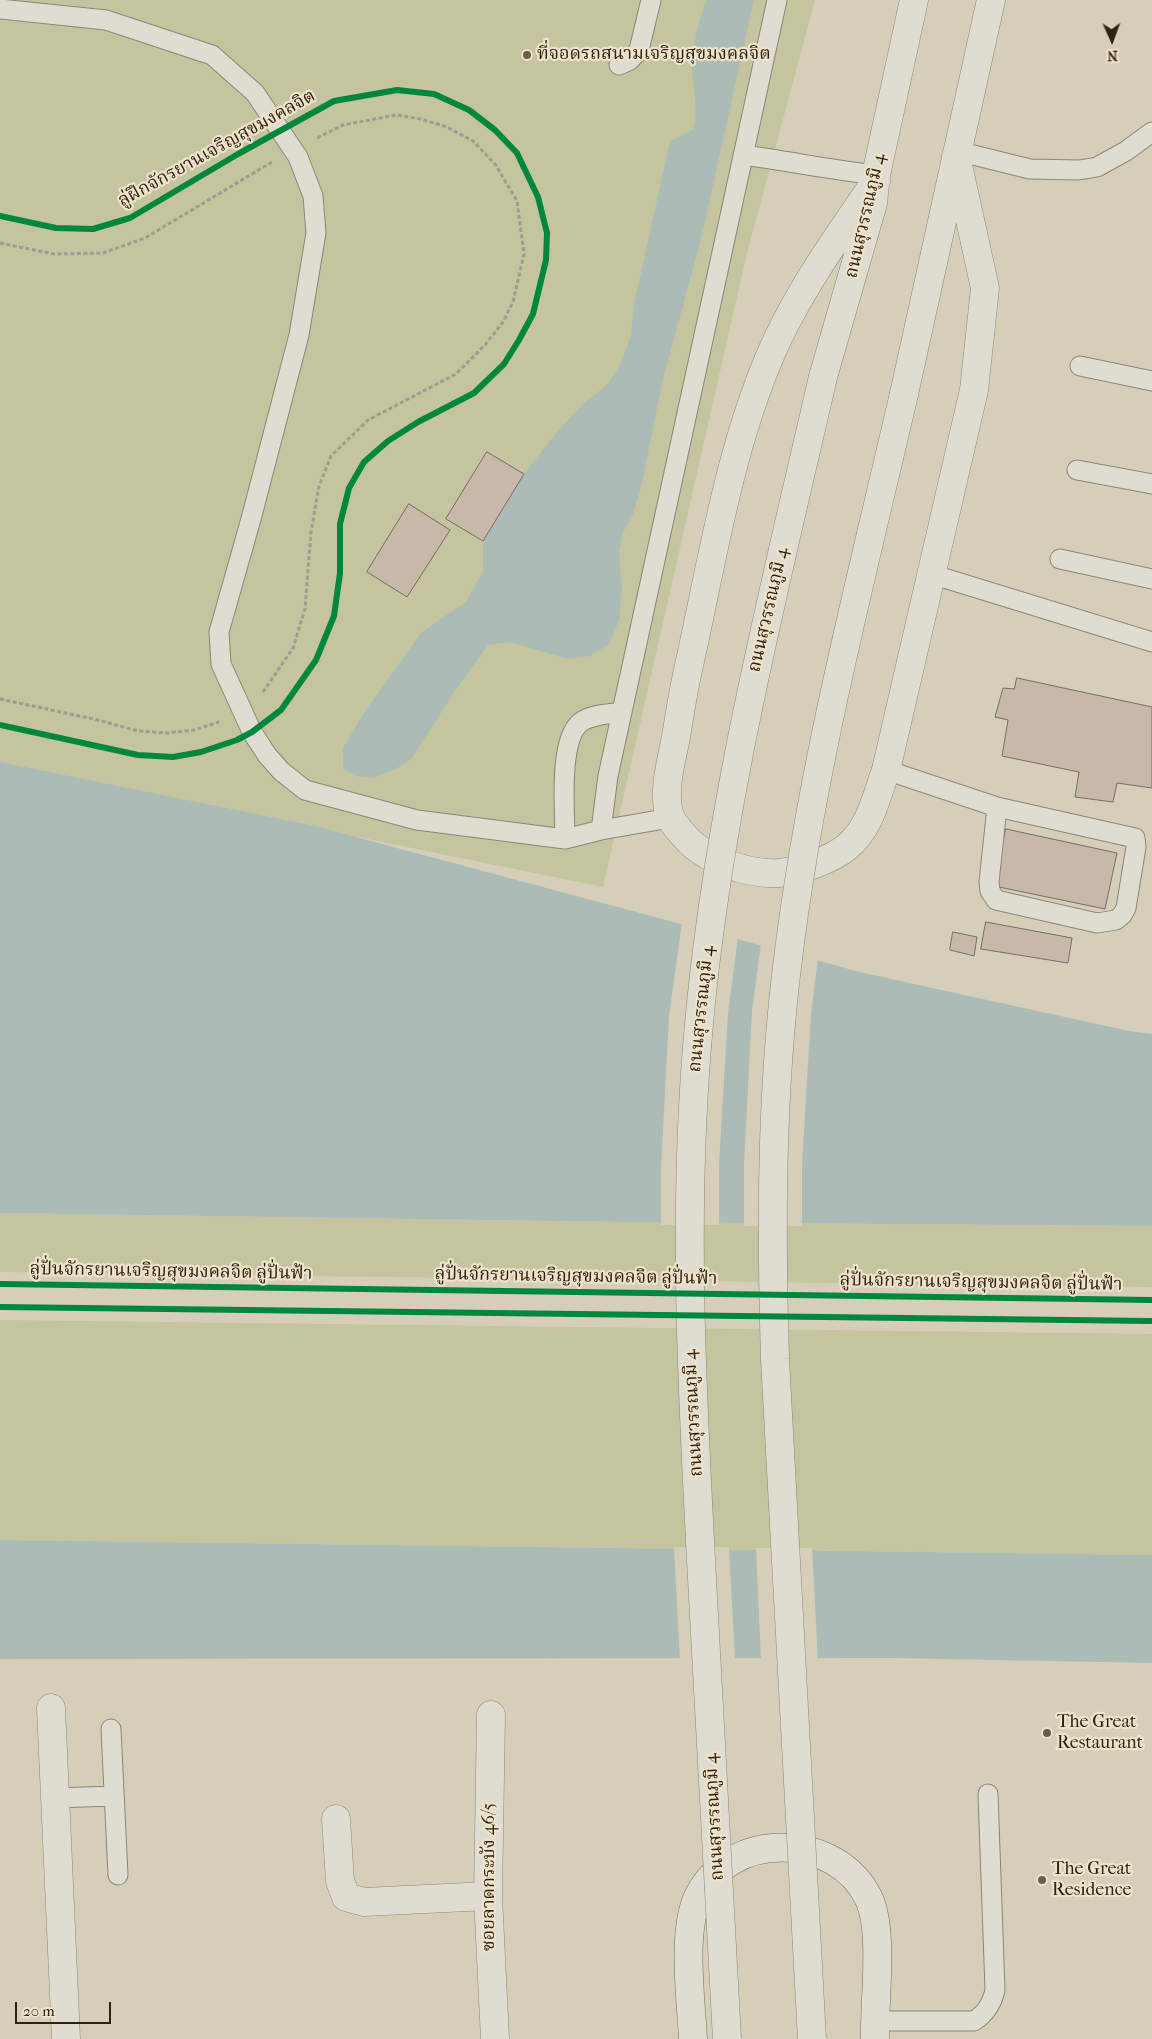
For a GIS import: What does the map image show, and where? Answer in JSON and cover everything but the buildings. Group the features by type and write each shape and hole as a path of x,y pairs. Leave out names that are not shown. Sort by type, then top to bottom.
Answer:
{"street":[{"name":"ถนนสุวรรณภูมิ 4","path":"727,2039 691,1369 691,1139 697,1044 723,841 750,693 823,378 873,203 876,178 914,0"},
{"path":"812,2039 775,1359 772,1248 778,1053 786,968 799,876 827,725 904,394 991,0"},
{"path":"876,178 804,288 778,338 756,391 734,460 685,683 669,774 667,803 670,818 691,842 707,854 741,870 779,873 815,864 846,848 866,826 886,770 974,390 985,288 957,154"},
{"path":"51,1708 66,2039"},
{"name":"ซอยลาดกระบัง 46/5","path":"491,1715 488,1896 494,2039"},
{"path":"336,1819 340,1881 346,1897 364,1902 488,1896"},
{"path":"693,2039 688,1939 697,1900 715,1872 746,1853 781,1846 818,1853 848,1869 869,1900 877,1935 875,2030"}],"lane":[{"path":"619,66 630,60 639,50 651,0"},
{"path":"601,830 608,776 777,0"},
{"path":"0,9 106,20 212,54 255,93 298,157 313,196 316,233 299,335 251,519 219,632 221,664 252,732 267,755 282,771 305,790 416,820 565,839 601,830 670,818"},
{"path":"957,154 1030,169 1079,170 1097,167 1126,152 1152,132"},
{"path":"744,155 876,178"},
{"path":"1080,366 1152,381"},
{"path":"1077,470 1152,484"},
{"path":"1060,559 1152,579"},
{"path":"931,574 1152,642"},
{"path":"565,839 565,756 571,735 581,722 596,716 622,712"},
{"path":"886,770 997,807 1135,838 1136,847 1128,899 1122,915 1116,920 1096,924 996,900 990,891 989,882 997,807"},
{"path":"111,1729 118,1874"},
{"path":"875,2030 974,2021 984,2014 992,2001 995,1990 988,1794"},
{"path":"55,1798 114,1796"}],"green space":[{"path":"0,0 815,0 746,257 603,887 0,764"},
{"path":"0,1213 624,1222 1152,1226 1152,1287 0,1272"},
{"path":"0,1320 1152,1334 1152,1555 0,1540"}],"shaded area":[{"path":"707,0 754,0 702,235 663,379 641,487 632,517 623,532 619,552 622,590 619,620 609,644 590,656 568,659 509,642 488,645 455,691 411,759 396,769 374,778 355,776 343,768 343,748 366,710 422,632 466,602 483,571 483,541 524,474 557,432 584,403 608,384 621,363 631,336 634,305 670,141 693,130 695,122 693,52 696,33"},
{"path":"0,762 315,826 864,973 1129,1031 1152,1034 1152,1226 624,1222 0,1213"},
{"path":"0,1540 1152,1555 1152,1663 892,1658 0,1659"}],"pier":[{"path":"682,922 738,937 728,1013 719,1164 719,1225 661,1225 661,1168 669,1016"},
{"path":"761,943 818,958 811,1014 802,1164 802,1226 744,1226 744,1164 752,1011"},
{"path":"674,1547 729,1547 735,1660 680,1661"},
{"path":"756,1548 812,1548 818,1660 761,1660"}],"cycle path":[{"name":"ลู่ฝึกจักรยานเจริญสุขมงคลจิต","path":"0,216 56,228 93,229 130,218 238,154 334,101 397,90 434,94 469,110 495,130 517,153 538,197 547,233 546,260 533,314 504,364 474,393 418,422 388,441 364,462 349,488 340,524 340,573 334,616 316,660 281,710 252,732 237,740 201,752 173,757 138,755 0,725"},
{"name":"ลู่ปั่นจักรยานเจริญสุขมงคลจิต ลู่ปั่นฟ้า","path":"0,1284 1152,1300"},
{"path":"0,1307 1152,1321"}],"place":[{"name":"ที่จอดรถสนามเจริญสุขมงคลจิต","path":"527,55"},
{"name":"The Great Restaurant","path":"1047,1733"},
{"name":"The Great Residence","path":"1042,1880"}]}
